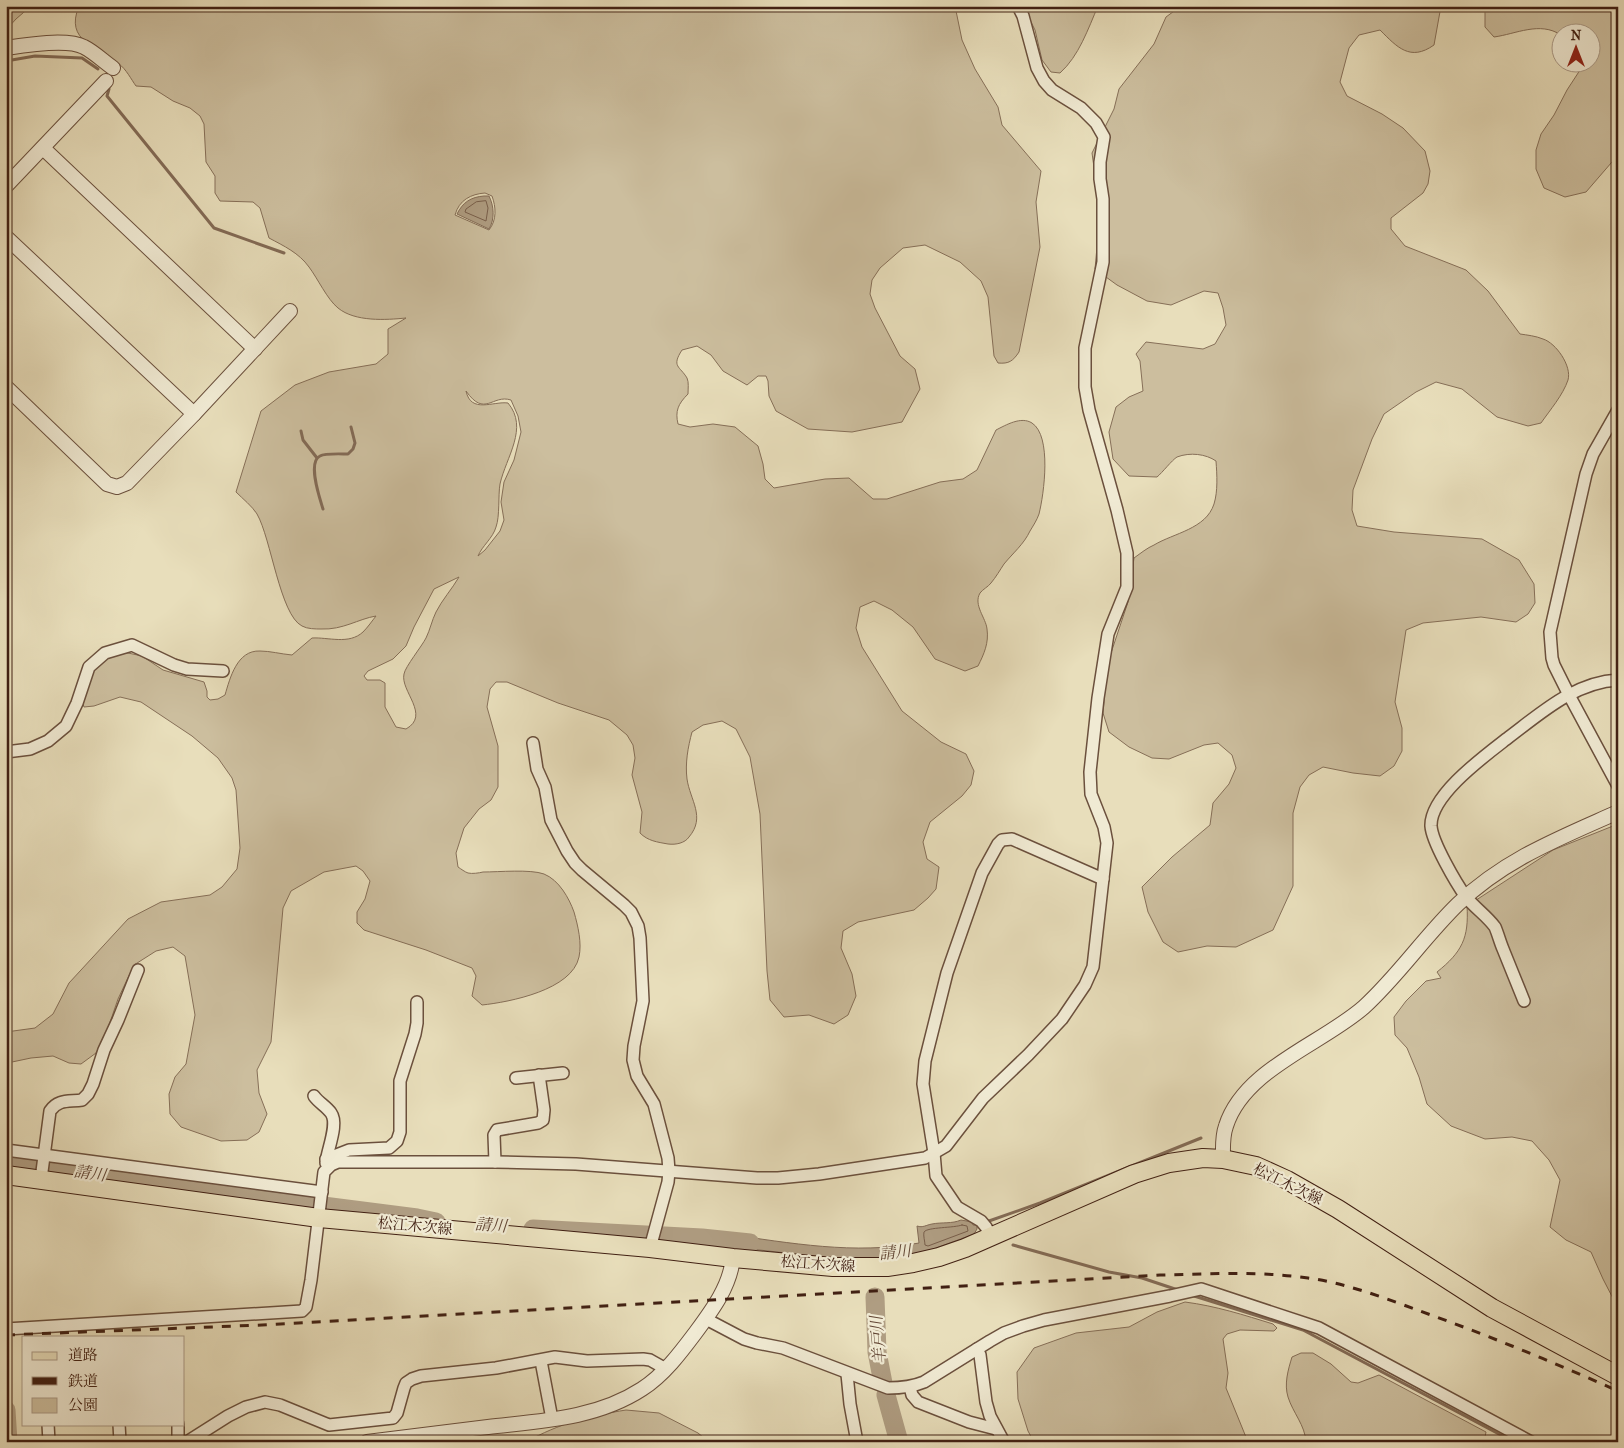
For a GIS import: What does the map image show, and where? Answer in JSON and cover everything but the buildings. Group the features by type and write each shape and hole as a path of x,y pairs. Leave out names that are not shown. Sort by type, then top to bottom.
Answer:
{"main road":[{"name":"松江木次線","path":"6,1174 41,1176 319,1218 650,1244 734,1258 832,1267 887,1267 939,1257 991,1237 1134,1174 1169,1163 1203,1158 1223,1159 1256,1166 1295,1185 1338,1209 1492,1308 1618,1376"}],"street":[{"path":"324,1172 331,1165 344,1161 495,1162 576,1164 778,1178 819,1174 925,1158 946,1146 983,1098 1062,1019 1085,985 1093,967 1107,843 1104,827 1091,794 1090,772 1098,698 1108,634 1127,587 1127,553 1124,537 1089,410 1085,387 1085,348 1102,262 1100,162 1104,137 1096,123 1081,108 1052,90 1044,81 1018,6"},
{"path":"6,48 34,44 72,44 83,47 112,68"},
{"path":"6,186 106,81"},
{"path":"43,148 255,349"},
{"path":"6,237 194,414"},
{"path":"6,387 107,484 117,487 127,483 290,312"},
{"path":"1618,410 1593,454 1586,474 1550,632 1554,665 1618,786"},
{"path":"6,752 30,749 48,741 66,726 90,668 105,653 132,645 174,665 187,669 223,671"},
{"path":"1524,1001 1494,927 1466,897 1438,848 1432,833 1431,824 1437,806 1461,776 1550,706 1569,695 1602,682 1618,680"},
{"path":"534,743 537,769 544,787 552,820 567,851 582,870 631,912 638,926 643,1001 633,1060 637,1076 654,1104 668,1158 669,1171 668,1182 650,1244"},
{"path":"1223,1159 1223,1137 1226,1125 1233,1111 1246,1091 1270,1069 1349,1018 1364,1006 1466,897 1504,867 1526,854 1618,812"},
{"path":"991,1237 981,1221 957,1208 936,1176 923,1084 925,1061 947,973 982,872 995,848 1002,840 1012,839 1102,878"},
{"path":"41,1176 50,1111 56,1104 82,1100 88,1094 104,1050 138,970"},
{"path":"326,1159 349,1150 389,1148 397,1141 400,1132 400,1081 417,1023 418,1002"},
{"path":"516,1078 563,1073"},
{"path":"495,1162 495,1132 500,1129 538,1123 543,1120 544,1110 539,1075"},
{"path":"6,1329 302,1311 305,1309 308,1303 324,1172 334,1120 330,1111 314,1096"},
{"path":"6,1150 322,1192"},
{"path":"367,1442 552,1419 588,1412 622,1400 643,1389 666,1369 687,1344 706,1319 727,1284 734,1258"},
{"path":"706,1319 744,1339 783,1348 847,1374 888,1388 910,1388 936,1376 1004,1333 1037,1322 1201,1289 1319,1328 1531,1442"},
{"path":"977,1349 980,1355 986,1402 996,1429 1004,1442"},
{"path":"187,1442 228,1416 246,1407 265,1402 280,1405 329,1425 393,1418 397,1413 404,1388 412,1379 436,1373 496,1368 555,1357 587,1361 642,1359 650,1360 666,1369"},
{"path":"541,1360 552,1419"},
{"path":"847,1374 857,1442"},
{"path":"910,1388 912,1395 918,1402 969,1422 996,1429"},
{"path":"48,1426 49,1442"},
{"path":"119,1426 120,1442"},
{"path":"178,1426 178,1442"}],"green space":[{"path":"6,6 31,6 6,30"},
{"path":"79,6 955,6 962,40 975,69 998,107 1002,125 1041,171 1036,202 1040,247 1017,355 1013,360 1005,363 998,363 994,356 988,297 981,281 960,262 925,245 903,248 880,268 872,280 870,294 875,308 900,356 915,369 920,389 902,422 852,432 808,429 776,411 769,396 766,376 758,376 747,385 723,371 711,355 697,346 682,350 677,360 678,366 688,381 688,394 678,408 678,424 690,427 713,424 735,427 758,446 765,479 774,488 825,479 849,478 873,499 887,499 940,482 963,479 977,470 996,430 1009,424 1023,420 1028,421 1038,430 1042,440 1045,466 1038,516 1025,540 1004,564 991,583 980,593 978,598 979,607 986,625 987,639 986,648 978,666 965,671 935,659 913,627 892,610 874,601 860,607 856,628 862,647 902,711 941,742 966,754 974,771 971,785 962,796 930,822 923,842 927,859 939,867 936,889 914,910 858,922 843,931 841,948 852,974 856,996 848,1015 834,1024 809,1015 784,1017 770,1000 760,814 750,757 736,729 722,721 703,725 692,732 687,755 686,773 697,815 694,830 685,841 680,843 660,843 640,833 642,812 632,775 635,758 633,745 627,735 609,720 558,703 507,682 496,682 490,689 487,707 498,746 498,787 491,800 479,809 464,828 456,853 458,867 470,873 538,872 554,880 559,885 574,912 580,940 579,957 574,968 565,978 553,986 523,997 482,1005 472,996 476,976 472,968 426,950 364,930 357,923 357,912 365,899 370,881 363,871 356,866 324,872 291,891 283,908 271,1042 257,1070 259,1093 267,1114 259,1132 247,1140 221,1141 181,1127 170,1114 169,1094 175,1077 186,1064 195,1015 185,956 173,947 156,951 134,965 118,999 106,1034 96,1053 81,1064 69,1063 53,1056 12,1062 6,1066 6,1032 35,1028 53,1014 69,983 128,919 161,902 210,895 222,887 237,869 240,848 236,790 232,778 218,758 192,736 141,702 120,697 94,706 84,707 82,701 94,669 105,658 116,652 142,656 163,670 204,682 207,697 210,700 218,699 225,695 232,673 240,660 246,655 252,652 268,651 292,655 312,638 338,640 351,638 363,632 376,616 329,629 306,628 294,619 282,592 267,540 257,514 236,492 261,411 295,385 329,372 376,364 388,354 388,329 406,318 371,319 345,313 330,299 301,258 269,238 260,208 253,202 220,201 215,193 215,176 206,162 204,124 200,116 190,108 173,101 151,87 136,86 122,66 86,42 76,28","holes":["485,193 492,196 495,209 495,218 489,230 455,215 459,205 466,199","466,391 478,403 484,404 504,399 511,400 518,416 521,432 514,460 504,482 501,502 504,520 500,531 478,556 496,527 500,484 514,443 516,422 514,413 508,403 483,405 473,402","459,577 438,608 426,638 404,674 404,681 413,703 416,717 413,723 406,729 396,727 385,707 385,683 380,680 367,680 364,676 368,671 393,659 406,646 434,589"]},
{"path":"1023,6 1098,6 1087,33 1073,59 1060,73 1051,72 1042,60 1035,30"},
{"path":"1181,6 1441,6 1434,45 1425,50 1411,52 1398,47 1380,30 1359,35 1349,48 1340,82 1347,96 1382,114 1403,128 1425,151 1430,171 1428,184 1423,193 1391,218 1391,229 1405,246 1466,270 1488,291 1520,334 1548,341 1558,350 1568,368 1569,374 1563,391 1541,423 1528,426 1497,417 1462,389 1436,382 1416,392 1384,414 1372,439 1353,490 1352,510 1357,526 1394,532 1482,539 1519,560 1534,584 1535,603 1528,614 1516,622 1481,617 1423,623 1406,630 1395,702 1402,728 1402,751 1394,766 1380,776 1323,767 1309,775 1300,787 1293,813 1293,886 1273,930 1236,947 1207,946 1178,952 1163,942 1148,912 1142,887 1172,857 1210,825 1213,803 1229,784 1236,768 1232,755 1218,743 1204,745 1169,759 1152,758 1129,747 1109,732 1103,713 1107,665 1128,602 1134,558 1151,546 1197,525 1210,512 1216,494 1216,461 1203,455 1192,454 1177,457 1157,477 1129,476 1113,459 1109,432 1116,407 1129,397 1143,391 1140,361 1136,354 1146,342 1203,349 1215,344 1226,325 1218,293 1204,291 1171,305 1147,301 1117,285 1095,269 1097,189 1092,153 1114,109 1119,89 1154,44 1166,17"},
{"path":"1485,6 1618,6 1618,155 1586,192 1565,197 1544,188 1536,169 1536,150 1541,134 1579,72 1602,72 1602,22 1552,22 1552,31 1536,29 1494,37 1485,27"},
{"path":"1618,824 1618,1308 1591,1252 1566,1240 1550,1227 1560,1180 1549,1160 1532,1141 1512,1137 1485,1139 1451,1126 1427,1104 1419,1077 1407,1048 1395,1035 1394,1017 1406,1001 1426,981 1441,978 1437,972 1453,958 1465,936 1467,906 1553,850"},
{"path":"1185,1302 1241,1314 1273,1324 1277,1328 1274,1331 1240,1330 1227,1334 1223,1339 1228,1373 1226,1388 1248,1442 1034,1442 1028,1431 1018,1399 1017,1372 1034,1348 1076,1333 1129,1327 1157,1312"},
{"path":"1301,1353 1313,1353 1331,1364 1351,1382 1358,1383 1379,1375 1486,1432 1484,1442 1306,1442 1301,1425 1290,1403 1286,1387 1292,1357"},
{"path":"626,1410 659,1413 698,1433 709,1442 526,1442 575,1421"}],"water":[{"path":"489,196 493,208 493,217 489,229 457,214 468,201"},
{"path":"961,1220 977,1225 974,1234 928,1251 882,1260 848,1260 724,1246 726,1234 847,1248 895,1246 919,1243 917,1226 923,1227"}],"waterway":[{"path":"6,61 35,56 82,58 98,69"},
{"path":"109,89 107,96 214,228 284,253"},
{"path":"323,509 314,473 316,460 326,454 348,454 353,449 355,443 351,427"},
{"path":"301,431 303,440 317,458"},
{"path":"989,1221 1040,1203 1201,1138"},
{"name":"請川","path":"6,1161 159,1185 436,1222"},
{"name":"請川","path":"533,1229 702,1238 750,1243"},
{"name":"請川","path":"1013,1245 1109,1272 1142,1278 1178,1290"},
{"path":"1191,1295 1303,1330 1514,1442"},
{"name":"羊戸川","path":"875,1297 877,1352 883,1383"},
{"name":"羊戸川","path":"886,1395 899,1442"},
{"path":"6,1410 8,1442"}],"railway":[{"path":"6,1335 262,1325 1160,1275 1253,1274 1308,1278 1336,1283 1365,1292 1495,1339 1618,1391"}]}
